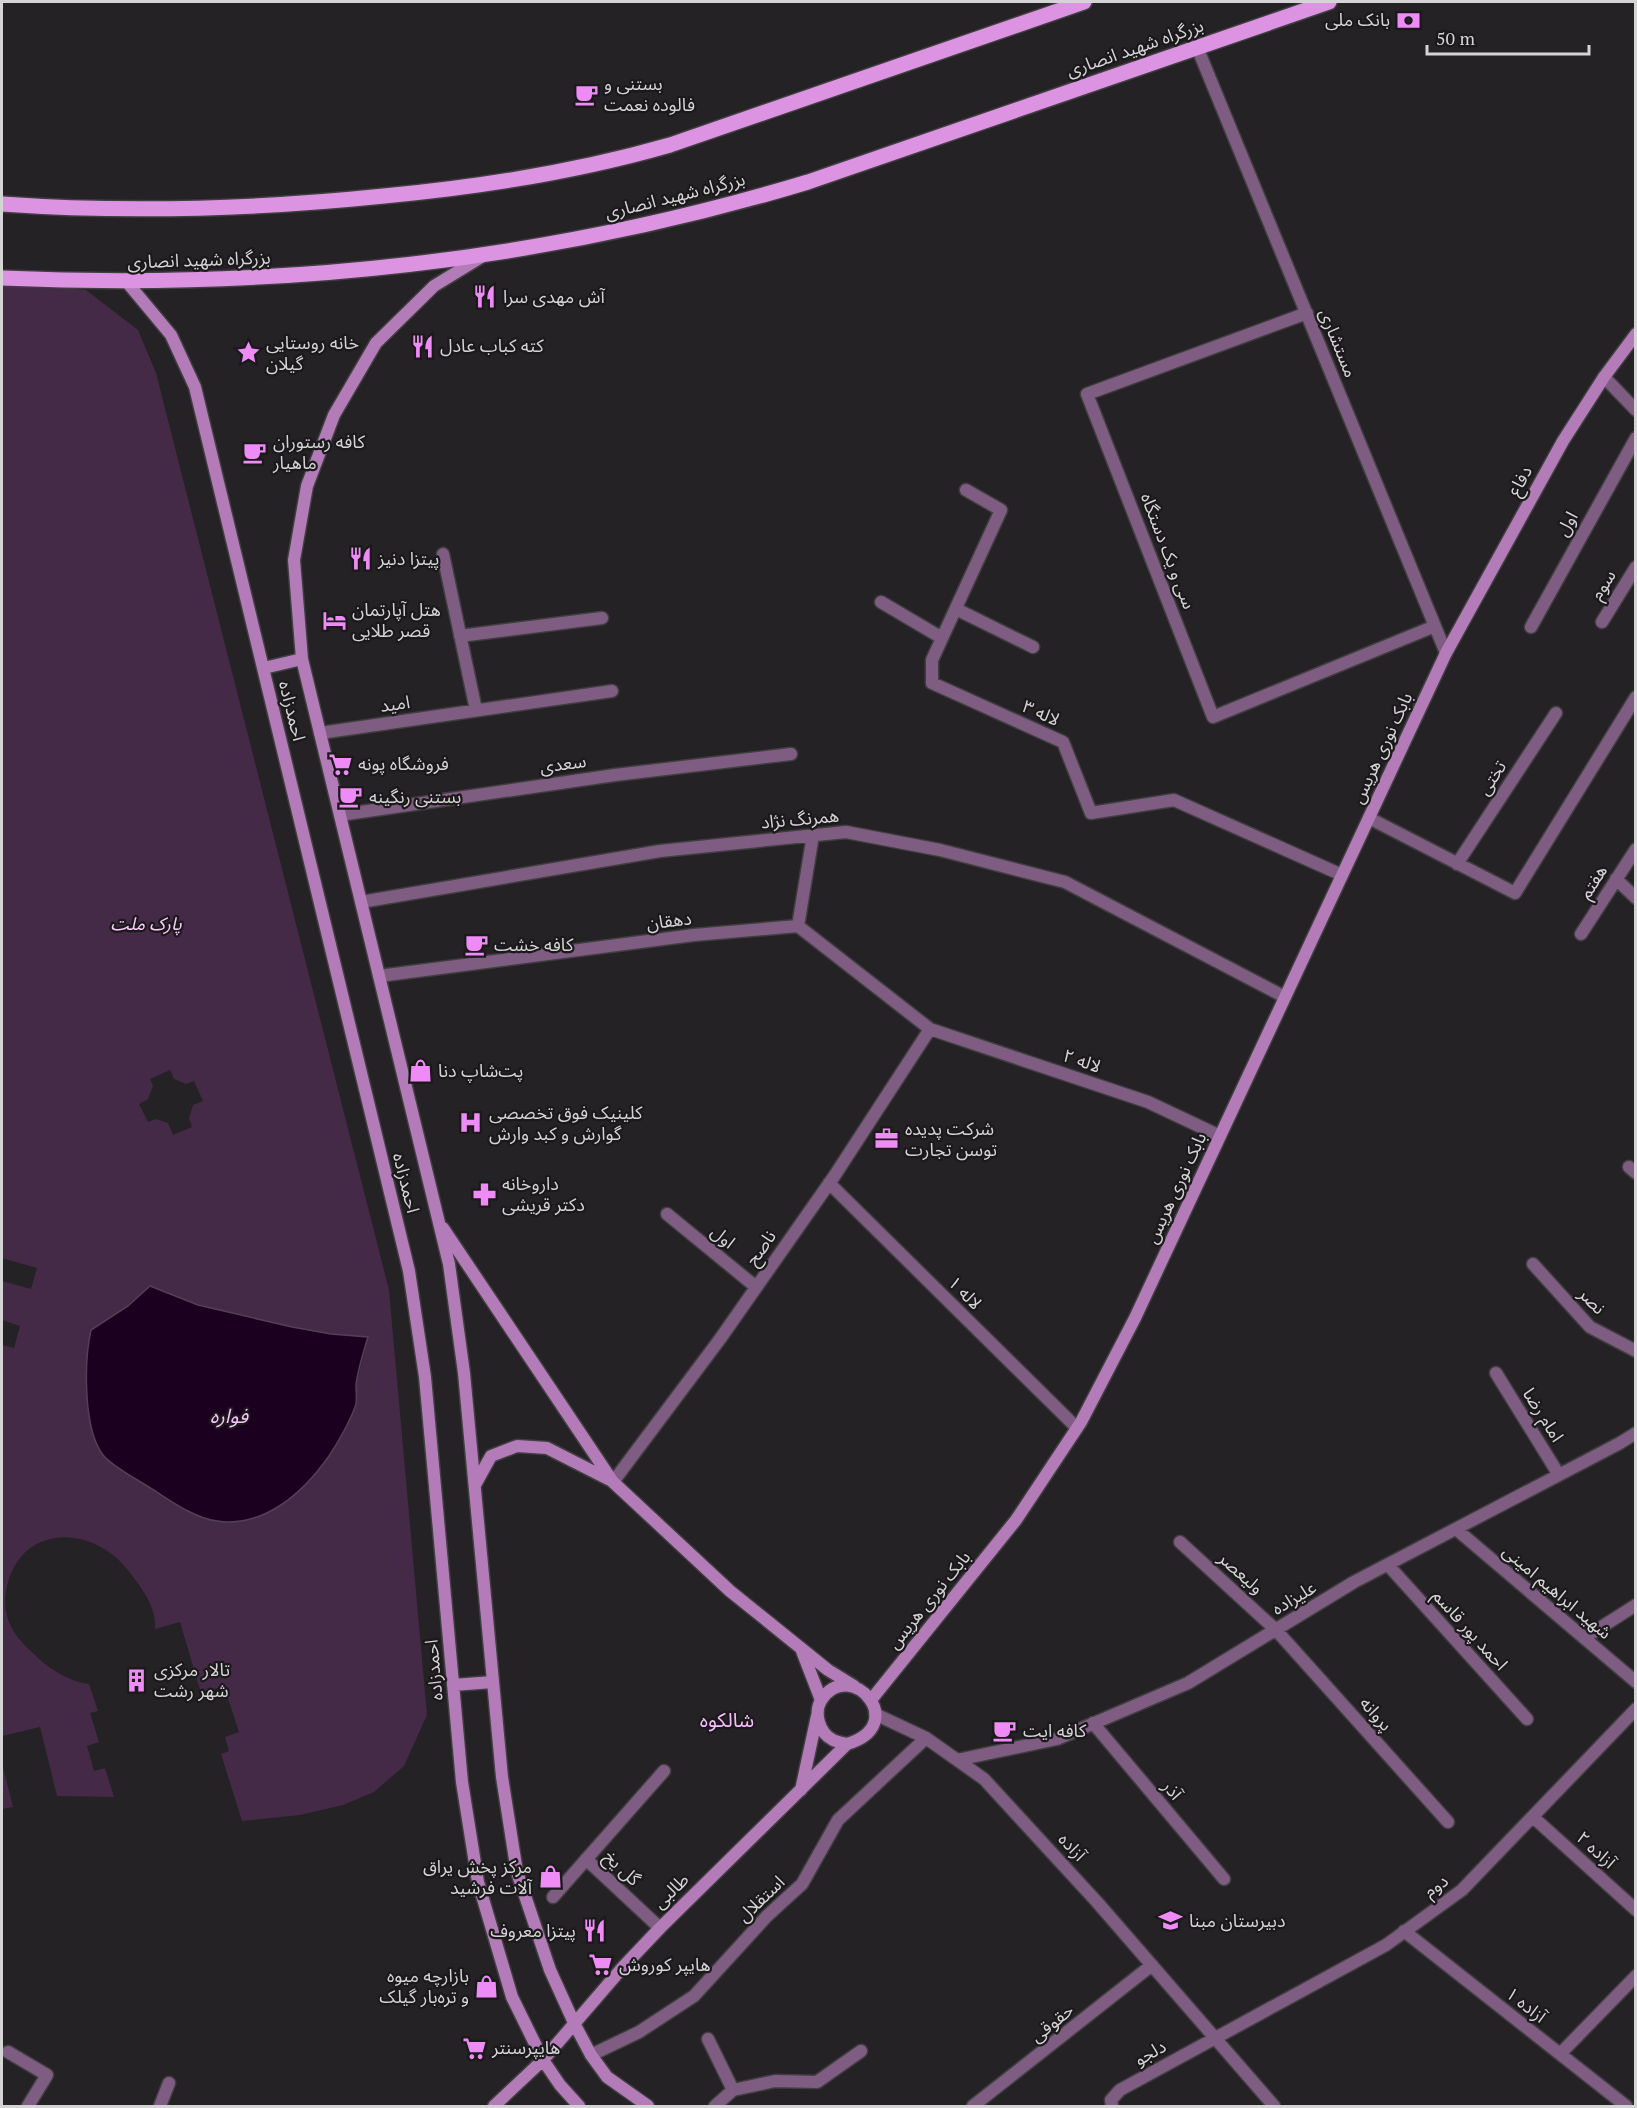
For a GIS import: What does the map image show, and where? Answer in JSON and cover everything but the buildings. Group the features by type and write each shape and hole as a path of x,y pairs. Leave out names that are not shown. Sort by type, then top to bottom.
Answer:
{"main road":[{"path":"2,204 127,208 296,204 420,192 577,169 670,145 1084,2"},
{"name":"بزرگراه شهید انصاری","path":"2,278 126,281 227,280 306,275 396,267 484,255 630,228 783,189 1329,2"},
{"name":"احمدزاده","path":"484,255 434,286 376,343 334,415 307,486 294,560 303,659 448,1264 461,1351 502,1777 517,1872 549,1970 574,2025 591,2055 608,2077 648,2106"},
{"name":"احمدزاده","path":"126,281 171,335 195,387 409,1271 425,1377 462,1782 478,1882 512,1997 543,2060 560,2085 579,2106"},
{"name":"دفاع","path":"1446,653 1563,441 1635,334"},
{"name":"بابک نوری هریس","path":"871,1700 1016,1520 1077,1428 1135,1318 1446,653"},
{"path":"264,668 303,659"},
{"name":"احمدزاده","path":"438,1221 613,1482 730,1591 828,1670 860,1689"},
{"name":"احمدزاده","path":"475,1485 491,1456 517,1446 547,1448 613,1482"},
{"path":"802,1650 821,1700"},
{"path":"453,1685 493,1682"},
{"path":"801,1790 817,1715 821,1700 831,1690 846,1686 860,1689 871,1700 875,1714 872,1729 861,1739 847,1744 832,1740 822,1729 817,1715"},
{"name":"طالبی","path":"543,2060 623,1967 660,1928 847,1744"},
{"path":"494,2106 543,2060"}],"street":[{"name":"مستشاری","path":"1197,47 1446,653"},
{"name":"سی و یک دستگاه","path":"1307,314 1087,394 1213,717 1435,626"},
{"path":"1604,377 1635,410"},
{"name":"اول","path":"1531,627 1635,438"},
{"name":"لاله ۳","path":"966,490 1001,510 932,660 932,683 1063,742 1091,813 1174,800 1342,875"},
{"path":"443,554 476,710"},
{"name":"سوم","path":"1602,622 1635,567"},
{"path":"881,602 942,638"},
{"path":"956,609 1033,647"},
{"path":"460,636 602,618"},
{"name":"امید","path":"320,733 612,691"},
{"path":"1369,818 1515,894 1635,697"},
{"name":"تختی","path":"1457,864 1556,713"},
{"name":"سعدی","path":"340,815 615,775 791,754"},
{"name":"همرنگ نژاد","path":"361,902 660,851 846,832 940,850 1065,882 1285,997"},
{"path":"813,835 798,926 930,1029"},
{"name":"هفتم","path":"1581,934 1635,849"},
{"path":"1616,879 1635,898"},
{"name":"دهقان","path":"379,976 694,935 798,926"},
{"name":"لاله ۲","path":"930,1029 1148,1102 1220,1136"},
{"name":"ناصح","path":"613,1482 720,1339 829,1183 930,1029"},
{"name":"لاله ۱","path":"829,1183 1077,1428"},
{"name":"اول","path":"667,1214 756,1287"},
{"name":"نصر","path":"1533,1264 1590,1327 1635,1352"},
{"name":"امام رضا","path":"1496,1373 1559,1475"},
{"name":"علیزاده","path":"957,1760 1057,1739 1188,1683 1354,1582 1620,1443 1635,1433"},
{"name":"شهید ابراهیم امینی","path":"1456,1529 1635,1682"},
{"name":"ولیعصر","path":"1180,1542 1276,1630"},
{"name":"احمد پور قاسم","path":"1388,1565 1527,1719"},
{"path":"1584,1638 1635,1605"},
{"name":"پروانه","path":"1276,1630 1448,1822"},
{"name":"دوم","path":"1215,2037 1386,1945 1462,1890 1635,1709"},
{"name":"آزاده","path":"875,1714 926,1738 984,1779 1097,1902 1215,2037 1266,2104"},
{"name":"آذر","path":"1093,1724 1224,1879"},
{"name":"استقلال","path":"591,2055 639,2032 694,1996 767,1916 802,1884 838,1820 926,1738"},
{"path":"553,1897 664,1771"},
{"name":"آزاده ۲","path":"1533,1817 1635,1910"},
{"name":"گل یخ","path":"586,1859 660,1928"},
{"name":"آزاده ۱","path":"1404,1931 1626,2106"},
{"name":"حقوقی","path":"973,2106 1152,1965"},
{"path":"1560,2054 1635,1976"},
{"name":"دلجو","path":"1112,2106 1111,2100 1120,2090 1215,2037"},
{"path":"708,2039 733,2091"},
{"path":"715,2106 733,2091 775,2081 817,2082 861,2051"},
{"path":"8,2052 47,2075 28,2106"},
{"path":"160,2106 169,2083"}],"green space":[{"name":"پارک ملت","path":"2,282 86,290 138,330 156,373 389,1290 427,1715 404,1766 374,1792 343,1805 300,1815 242,1821 221,1754 229,1751 225,1737 239,1732 224,1686 201,1693 180,1622 155,1629 150,1604 127,1569 113,1555 96,1545 79,1539 61,1537 44,1541 29,1549 17,1563 8,1582 5,1607 14,1631 39,1659 67,1677 89,1684 98,1711 90,1713 99,1742 87,1746 94,1771 105,1768 114,1797 57,1796 40,1727 2,1736 2,1345 14,1348 20,1326 2,1320 2,1281 31,1289 37,1268 2,1258","holes":["170,1070 174,1079 186,1084 194,1081 203,1101 193,1105 189,1118 192,1127 173,1135 168,1123 156,1119 148,1122 139,1104 148,1099 153,1086 150,1079","150,1286 198,1305 292,1327 331,1334 368,1337 356,1386 356,1403 328,1456 90,1417 87,1349 91,1330 128,1306"]},
{"path":"2,1763 13,1807 2,1809"}],"water":[{"name":"فواره","path":"150,1286 198,1305 292,1327 331,1334 368,1337 357,1379 356,1404 340,1438 319,1470 295,1495 281,1505 251,1519 234,1522 208,1519 175,1504 103,1455 92,1429 87,1394 87,1359 91,1330 128,1306"}],"place":[{"name":"بانک ملی","path":"1408,20"},
{"name":"بستنی و فالوده نعمت","path":"586,94"},
{"name":"آش مهدی سرا","path":"485,297"},
{"name":"کته کباب عادل","path":"422,346"},
{"name":"خانه روستایی گیلان","path":"248,353"},
{"name":"کافه رستوران ماهیار","path":"255,452"},
{"name":"پیتزا دنیز","path":"360,559"},
{"name":"هتل آپارتمان قصر طلایی","path":"334,620"},
{"name":"فروشگاه پونه","path":"340,764"},
{"name":"بستنی رنگینه","path":"351,797"},
{"name":"کافه خشت","path":"476,945"},
{"name":"پت‌شاپ دنا","path":"420,1071"},
{"name":"کلینیک فوق تخصصی گوارش و کبد وارش","path":"471,1123"},
{"name":"شرکت پدیده توسن تجارت","path":"887,1139"},
{"name":"داروخانه دکتر قریشی","path":"484,1194"},
{"name":"تالار مرکزی شهر رشت","path":"136,1680"},
{"name":"کافه ایت","path":"1005,1731"},
{"name":"مرکز پخش یراق آلات فرشید","path":"550,1877"},
{"name":"دبیرستان مبنا","path":"1171,1921"},
{"name":"پیتزا معروف","path":"594,1931"},
{"name":"هايپر كوروش","path":"601,1965"},
{"name":"بازارچه میوه و تره‌بار گیلک","path":"487,1986"},
{"name":"هایپرسنتر","path":"474,2048"}],"district":[{"name":"شالکوه","path":"727,1720"}]}
